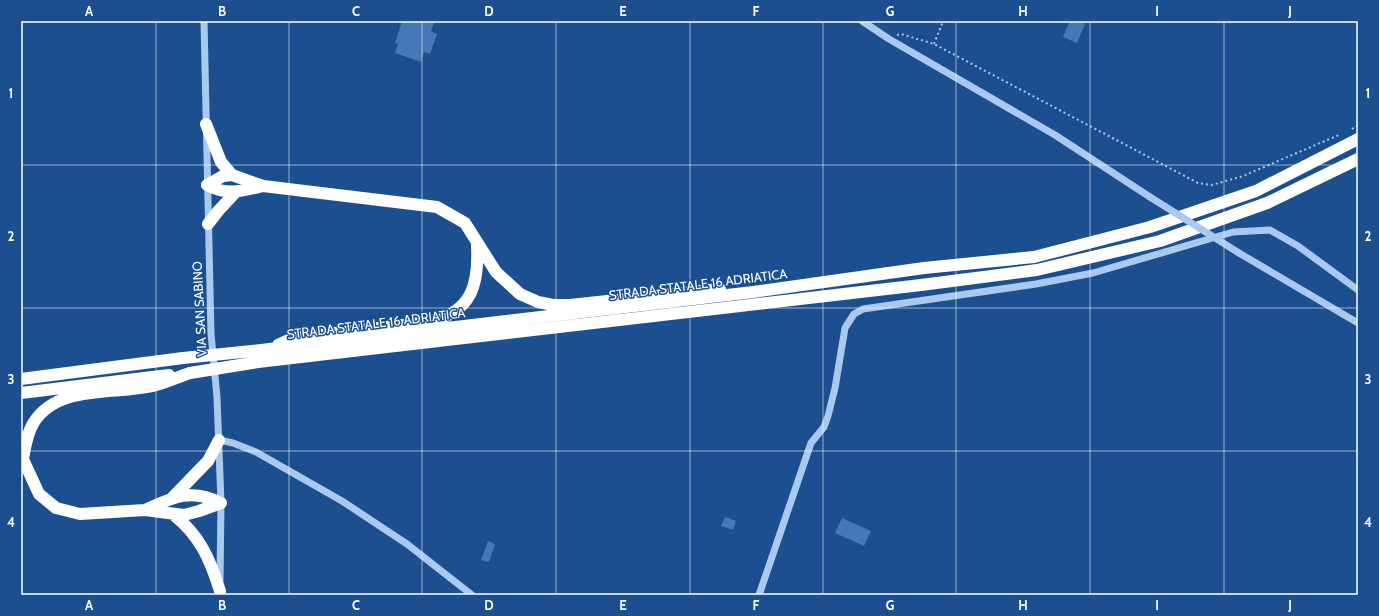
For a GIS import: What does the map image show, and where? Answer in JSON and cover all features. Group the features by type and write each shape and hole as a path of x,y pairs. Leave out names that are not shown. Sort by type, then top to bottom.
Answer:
{"highway":[{"path":"206,124 221,162 232,175"},
{"name":"STRADA STATALE 16 ADRIATICA","path":"21,393 190,372 258,355 753,292 924,268 1034,257 1150,227 1256,191 1358,139"},
{"name":"STRADA STATALE 16 ADRIATICA","path":"21,379 183,358 258,355 921,285 1037,270 1160,241 1267,203 1358,159"},
{"path":"207,185 223,176 232,175 263,186 437,207 465,223 496,272 507,284 520,294 538,302 553,305 570,306 714,289 753,292"},
{"path":"207,185 218,191 236,192 263,186"},
{"path":"208,224 236,192"},
{"path":"258,355 294,338 444,319 466,302 473,289 478,274 477,244"},
{"path":"190,372 153,386 75,396 58,400 44,409 34,422 27,438 22,457 39,494 56,508 80,514 145,510 174,515 184,515 199,512 221,503"},
{"path":"173,497 208,461 219,440"},
{"path":"145,510 173,497 200,495 221,503"},
{"path":"174,515 188,527 203,547 212,566 219,593"}],"street":[{"name":"VIA SAN SABINO","path":"204,21 211,334 217,397 221,503 219,593"},
{"path":"862,21 889,39 1055,135 1239,253 1358,323"},
{"path":"758,595 811,443 824,427 828,416 845,328 854,314 863,309 1036,284 1093,273 1233,232 1257,230 1270,230 1298,246 1358,290"},
{"path":"219,440 233,443 256,452 342,501 407,544 472,595"}],"path":[{"path":"934,44 943,21"},
{"path":"889,39 901,34 934,44 1198,183 1212,185 1243,176 1340,135"},
{"path":"1347,132 1358,125"}],"building":[{"path":"402,21 435,21 431,31 437,34 430,54 424,52 421,62 395,53 398,44 395,43"},
{"path":"1070,21 1079,21 1085,24 1077,43 1063,37"},
{"path":"725,517 736,521 733,530 721,526"},
{"path":"842,518 871,531 864,546 835,533"},
{"path":"488,541 495,544 489,562 481,560"}]}
